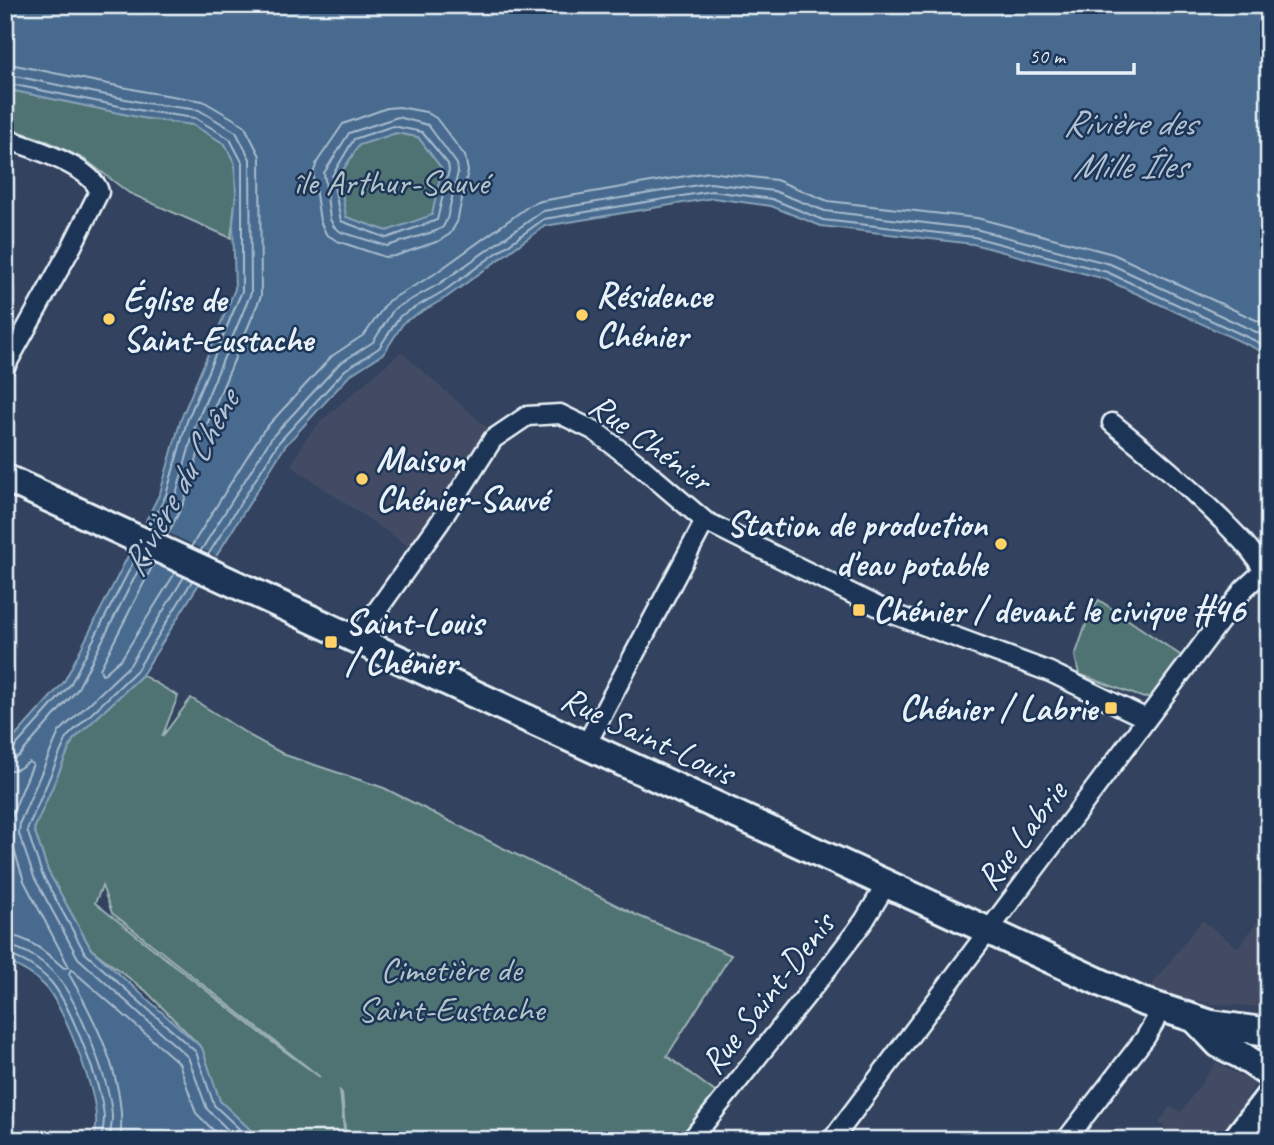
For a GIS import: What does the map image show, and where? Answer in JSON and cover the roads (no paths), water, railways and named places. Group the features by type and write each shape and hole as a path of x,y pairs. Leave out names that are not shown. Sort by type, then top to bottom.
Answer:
{"main road":[{"name":"Rue Saint-Louis","path":"5,478 1160,1008 1225,1027 1269,1032"},
{"path":"1196,1020 1219,1044 1269,1074"},
{"path":"1236,1140 1269,1097"}],"street":[{"path":"5,139 57,158 90,178 98,187 98,194 82,226 5,367"},
{"name":"Rue Chénier","path":"356,640 440,522 493,439 527,416 560,414 595,431 705,521 892,614 1051,672 1147,719"},
{"name":"Rue Labrie","path":"832,1140 1244,589 1266,568 1204,502 1112,424"},
{"path":"586,746 705,521"},
{"name":"Rue Saint-Denis","path":"691,1140 843,949 887,883"},
{"path":"1066,1140 1145,1038 1160,1008"}],"water":[{"name":"Rivière des Mille Îles","path":"5,5 1269,5 1269,359 1259,350 1105,279 973,244 821,226 771,206 713,198 545,226 447,297 404,322 384,353 350,375 285,446 142,675 73,740 34,829 48,871 91,949 202,1048 220,1101 261,1140 94,1140 96,1121 91,1089 78,1050 61,1013 42,983 5,961 5,748 64,682 160,493 181,419 235,289 235,164 225,144 193,125 143,118 5,89","holes":["396,133 418,137 442,169 432,215 387,231 346,217 339,176 359,145"]}],"place":[{"name":"Résidence Chénier","path":"582,315"},
{"name":"Église de Saint-Eustache","path":"109,319"},
{"name":"Maison Chénier-Sauvé","path":"362,479"},
{"name":"Station de production d'eau potable","path":"1001,544"},
{"name":"Chénier / devant le civique #46","path":"859,610"},
{"name":"Saint-Louis / Chénier","path":"331,642"},
{"name":"Chénier / Labrie","path":"1111,708"}],"park label":[{"name":"île Arthur-Sauvé","path":"391,182"},
{"name":"Cimetière de Saint-Eustache","path":"451,989"}],"water label":[{"name":"Rivière du Chêne","path":"179,483"}]}
